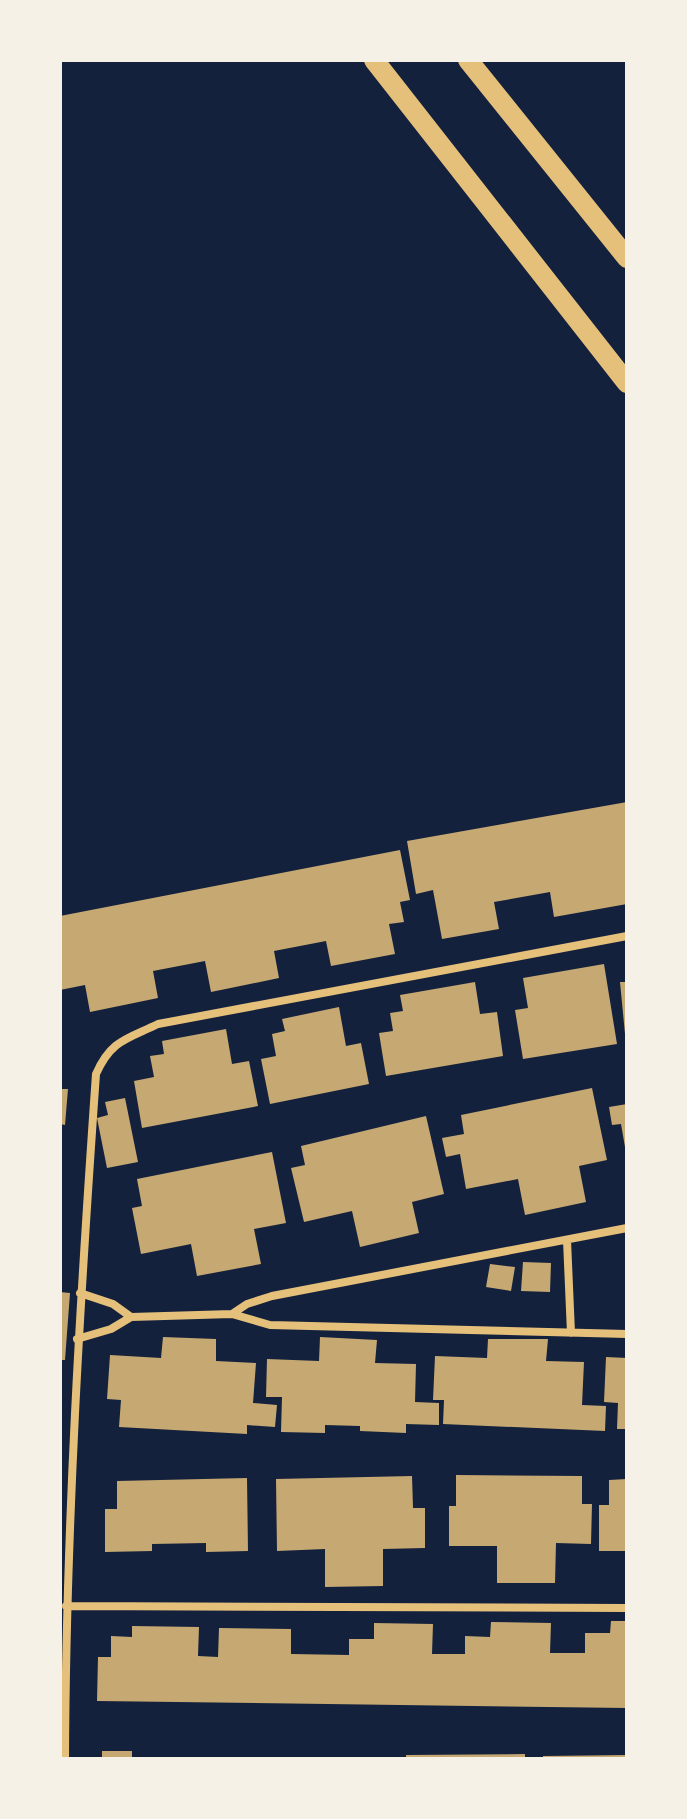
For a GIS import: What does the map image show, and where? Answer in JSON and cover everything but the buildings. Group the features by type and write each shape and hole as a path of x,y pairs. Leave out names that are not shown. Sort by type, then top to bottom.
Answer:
{"main road":[{"path":"374,60 627,383"},
{"path":"468,60 627,258"}],"street":[{"path":"65,1759 66,1606 80,1293 96,1074 115,1043 158,1024 627,936"},
{"path":"232,1314 247,1304 272,1296 627,1228"},
{"path":"567,1240 571,1333"},
{"path":"80,1293 113,1304 131,1317"},
{"path":"77,1339 111,1329 131,1317 232,1314 270,1325 627,1334"},
{"path":"66,1606 627,1608"}]}
